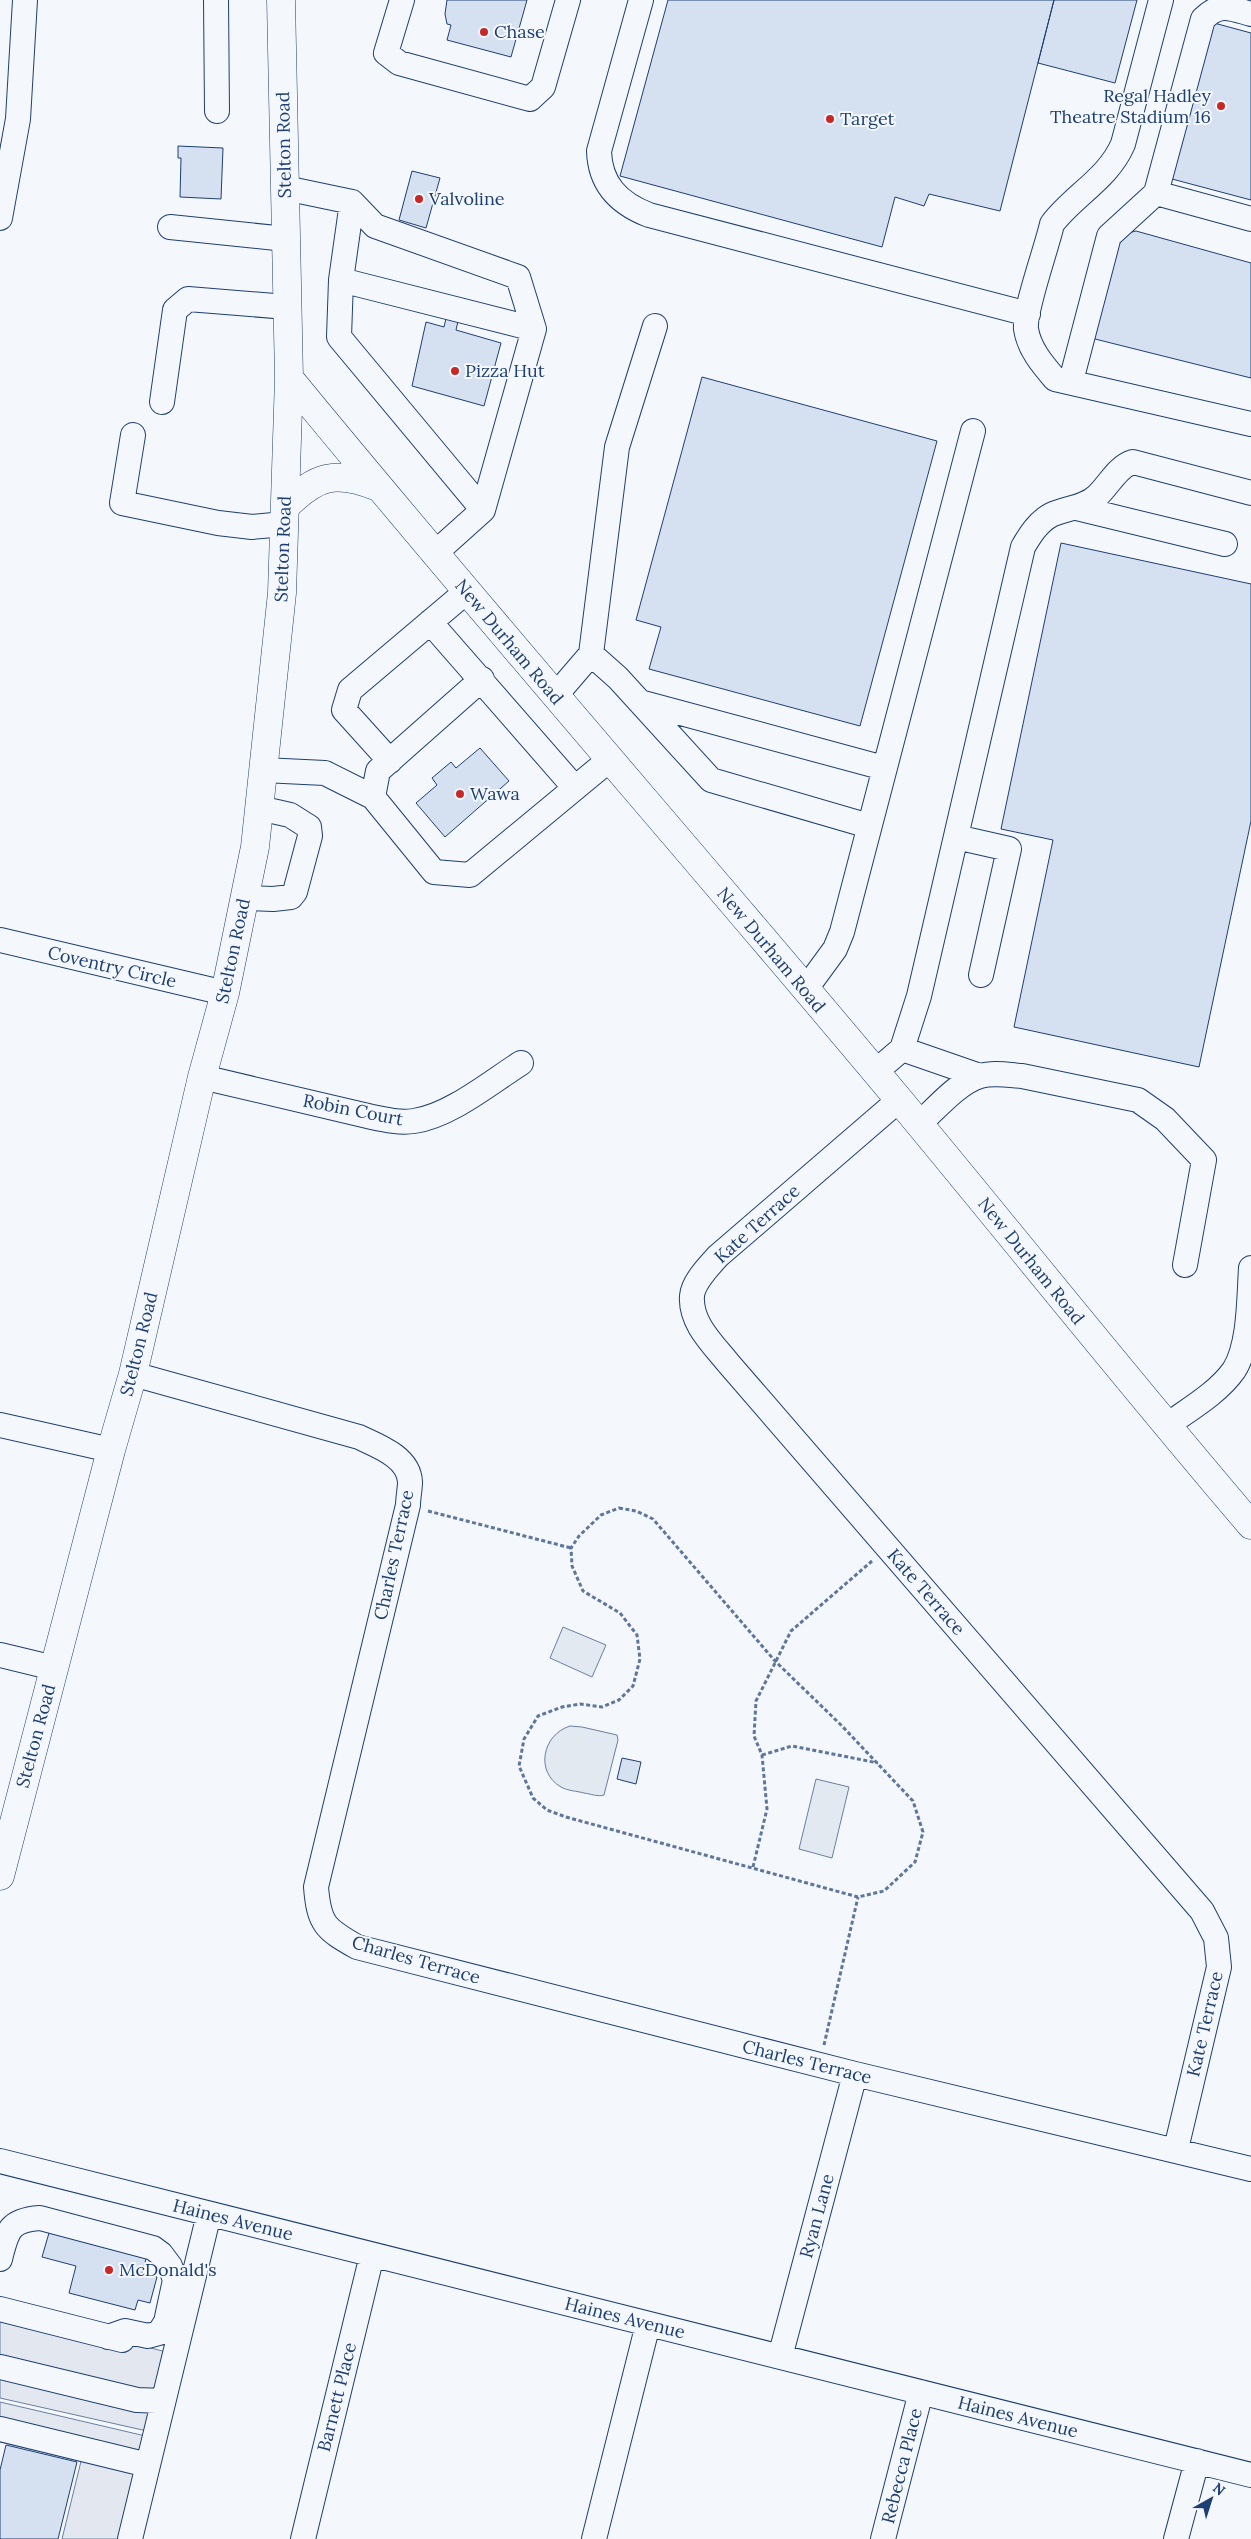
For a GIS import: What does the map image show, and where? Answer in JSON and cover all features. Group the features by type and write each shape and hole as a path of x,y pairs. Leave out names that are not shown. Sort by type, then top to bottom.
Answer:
{"main road":[{"name":"Stelton Road","path":"0,1876 111,1450 133,1374 202,1077 225,994 255,847 282,593 285,516 289,378 282,0"},
{"name":"New Durham Road","path":"289,378 466,592 899,1100 1166,1426 1251,1525"},
{"path":"285,516 303,490 317,481 355,478 378,487"}],"street":[{"path":"0,218 18,119 25,0"},
{"path":"216,0 217,111"},
{"path":"402,0 386,53 399,63 530,99 543,87 568,0"},
{"path":"641,0 599,150 600,165 605,181 617,198 631,208 648,215 1028,314"},
{"path":"1162,0 1123,144 1116,159 1096,182 1062,211 1052,224 1028,314 1026,329 1040,362 1055,379 1071,381 1251,424"},
{"path":"1071,381 1109,236 1156,193 1203,19 1212,10 1225,7 1251,14"},
{"path":"285,188 352,202 375,226 518,277 534,329 483,510 434,554"},
{"path":"1156,193 1251,218"},
{"path":"352,202 340,280 339,337 483,510"},
{"path":"170,228 286,239"},
{"path":"340,280 534,329"},
{"path":"162,402 175,310 188,299 287,307"},
{"path":"555,696 591,654 617,446 655,326"},
{"path":"805,990 836,949 973,431"},
{"path":"133,435 122,503 218,523 252,527 285,516"},
{"path":"875,1072 902,1049 919,996 1023,547 1033,530 1050,516 1077,508 1096,497 1120,470 1133,462 1251,493"},
{"path":"1077,508 1225,544"},
{"path":"390,761 344,710 350,690 466,592"},
{"path":"430,622 576,788"},
{"path":"591,654 640,702 711,780 869,826"},
{"path":"374,797 378,771 482,679"},
{"path":"640,702 884,768"},
{"path":"263,770 325,773 374,797 434,872 470,875 609,760"},
{"path":"244,898 273,900 291,897 295,892 310,836 309,827 290,815 259,808"},
{"path":"956,837 1009,849 981,975"},
{"name":"Coventry Circle","path":"0,940 225,994"},
{"path":"902,1049 980,1076 1022,1076 1138,1100 1165,1119 1204,1160 1185,1265"},
{"name":"Robin Court","path":"202,1077 396,1122 415,1121 440,1114 521,1063"},
{"path":"919,1124 964,1084 980,1076"},
{"name":"Kate Terrace","path":"899,1100 718,1256 702,1276 692,1295 696,1322 888,1548 1202,1911 1216,1938 1219,1967 1176,2149"},
{"path":"1166,1426 1212,1392 1234,1369 1244,1340 1250,1296 1251,1268"},
{"name":"Charles Terrace","path":"133,1374 359,1437 389,1452 406,1468 410,1480 408,1506 316,1887 318,1913 332,1933 356,1947 855,2074 1176,2149 1251,2169"},
{"path":"0,1425 111,1450"},
{"path":"0,1655 54,1668"},
{"name":"Ryan Lane","path":"780,2357 855,2074"},
{"name":"Haines Avenue","path":"0,2161 1251,2475"},
{"path":"130,2539 209,2214"},
{"path":"0,2258 6,2234 14,2224 24,2219 40,2218 153,2248 170,2266 175,2280 166,2322 159,2333 148,2336 124,2331 108,2337"},
{"name":"Barnett Place","path":"303,2539 372,2254"},
{"path":"2,2308 174,2354"},
{"path":"594,2539 648,2324"},
{"path":"0,2367 137,2400 163,2400"},
{"name":"Rebecca Place","path":"883,2539 921,2392"},
{"path":"0,2429 148,2465"},
{"path":"1176,2539 1197,2462"}],"path":[{"path":"408,1506 571,1548"},
{"path":"619,1508 636,1511 653,1519 775,1661 913,1800 923,1832 915,1862 884,1891 858,1897 566,1817 548,1810 533,1798 518,1766 524,1739 538,1716 562,1707 580,1704 602,1707 619,1700 633,1686 640,1660 637,1635 620,1614 583,1591 572,1566 571,1548 579,1536 601,1515 619,1508"},
{"path":"753,1867 767,1808 762,1755 754,1736 756,1701 791,1631 888,1548"},
{"path":"762,1755 792,1746 878,1763"},
{"path":"819,2065 858,1897"}],"shaded area":[{"path":"563,1627 606,1645 592,1677 550,1658"},
{"path":"570,1726 617,1735 618,1740 604,1795 599,1796 561,1787 548,1772 545,1754 548,1745 553,1737"},
{"path":"816,1779 849,1787 832,1858 799,1849"},
{"path":"0,2309 174,2354 156,2433 0,2398"},
{"path":"0,2402 154,2438 130,2539 62,2539 84,2449 0,2440"}],"building":[{"name":"Chase","path":"447,0 527,0 511,57 447,40 451,25 447,24 445,14"},
{"name":"Target","path":"668,0 1054,0 1000,211 929,194 924,206 895,197 882,247 620,176"},
{"path":"1054,0 1137,0 1115,83 1038,63"},
{"name":"Regal Hadley Theatre Stadium 16","path":"1214,23 1251,33 1251,200 1172,179"},
{"path":"178,146 223,148 221,199 180,197 181,158 178,158"},
{"name":"Valvoline","path":"412,171 440,178 426,228 399,220"},
{"path":"1136,231 1251,263 1251,378 1091,338 1117,246 1128,233"},
{"name":"Pizza Hut","path":"447,314 459,317 456,330 501,343 484,406 412,386 426,322 444,327"},
{"path":"702,377 937,441 860,726 649,669 661,627 636,620"},
{"path":"1061,543 1251,584 1251,821 1199,1067 1014,1027 1053,840 1001,829"},
{"name":"Wawa","path":"480,748 509,781 445,837 416,803 437,785 432,778 451,762 456,768"},
{"path":"622,1758 641,1762 636,1784 617,1779"},
{"name":"McDonald's","path":"51,2226 148,2252 142,2273 157,2277 150,2303 138,2300 135,2310 69,2293 76,2266 42,2257"},
{"path":"6,2445 77,2462 58,2539 0,2539 0,2470"}],"place":[{"name":"Chase","path":"484,32"},
{"name":"Regal Hadley Theatre Stadium 16","path":"1221,106"},
{"name":"Target","path":"830,119"},
{"name":"Valvoline","path":"419,199"},
{"name":"Pizza Hut","path":"455,371"},
{"name":"Wawa","path":"460,794"},
{"name":"McDonald's","path":"109,2270"}]}
